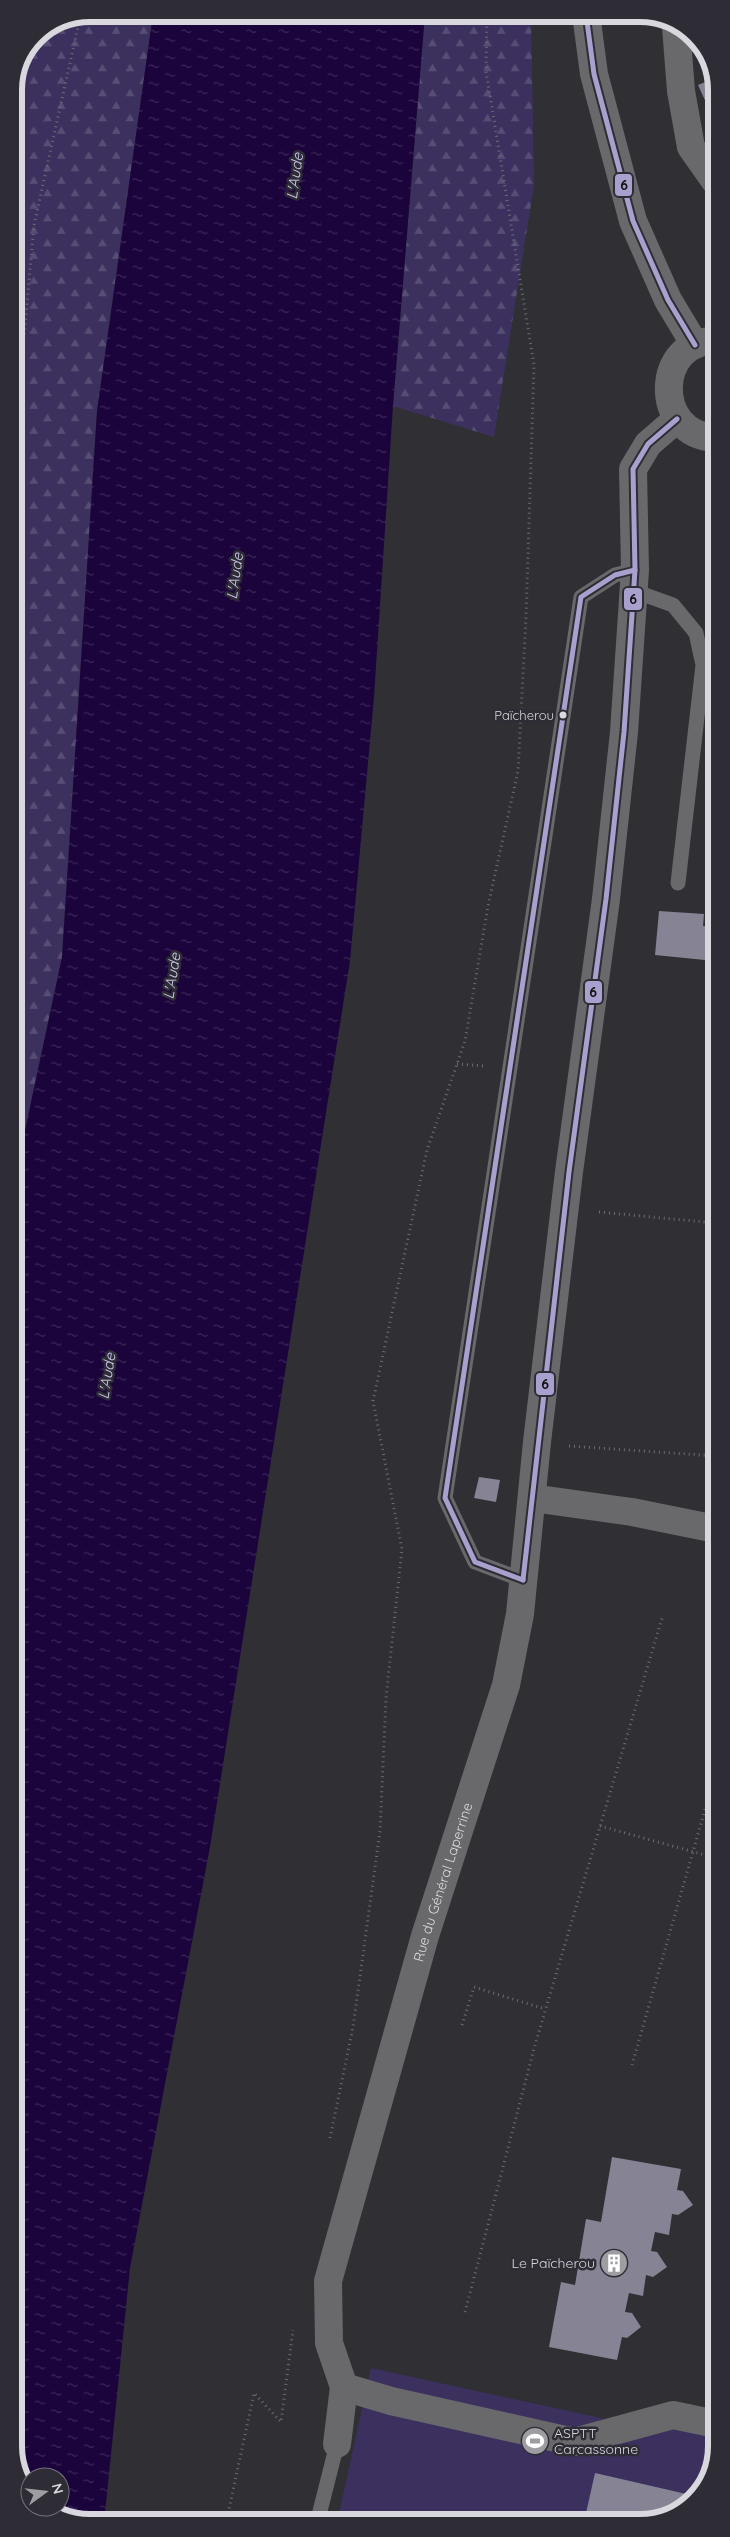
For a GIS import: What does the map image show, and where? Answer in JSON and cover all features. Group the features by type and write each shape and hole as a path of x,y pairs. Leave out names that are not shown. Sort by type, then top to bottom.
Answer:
{"street":[{"path":"587,23 594,74 633,221 668,300 705,343 681,355 672,370 668,386 669,404 676,419 689,431 708,438"},
{"path":"677,34 681,90 692,147 708,171"},
{"name":"Rue du Général Laperrine","path":"337,2444 344,2387 329,2343 328,2281 425,1936 506,1686 520,1614 569,1172 607,889 624,732 635,580 633,469 648,444 676,419"},
{"path":"532,1498 632,1512 708,1527"},
{"path":"344,2387 391,2401 574,2442 673,2415 708,2422"}],"lane":[{"path":"523,1580 475,1562 445,1498 581,597 615,575 635,580 672,605 696,633 703,665 678,883"},
{"path":"318,2514 337,2444"}],"path":[{"path":"330,2141 353,2028 380,1831 386,1698 402,1549 373,1400 426,1150 465,1041 488,906 518,771 526,617 534,365 486,72 487,23"},
{"path":"23,348 34,225 79,24"},
{"path":"598,1212 708,1222"},
{"path":"465,2312 545,2009 663,1615"},
{"path":"632,2065 708,1799"},
{"path":"600,1826 708,1856"},
{"path":"462,2025 474,1987 545,2009"},
{"path":"228,2514 254,2393 281,2422 294,2321"}],"green space":[{"path":"91,23 152,23 97,411 62,957 23,1140 24,78 34,53 53,34 65,28"},
{"path":"424,23 531,23 534,185 494,437 393,406"},
{"name":"ASPTT Carcassonne","path":"371,2368 619,2422 708,2435 704,2468 693,2488 684,2498 673,2505 652,2513 339,2514"}],"water":[{"name":"L'Aude","path":"152,23 424,23 393,406 374,697 350,961 210,1847 130,2268 105,2514 87,2514 70,2511 70,2467 26,2467 23,2446 23,1140 62,957 97,411"}],"building":[{"path":"707,81 708,107 698,85"},
{"path":"659,911 704,914 703,926 708,926 708,960 655,955"},
{"path":"479,1477 500,1480 496,1502 474,1498"},
{"name":"Le Païcherou","path":"612,2157 681,2169 677,2190 683,2191 693,2205 678,2215 672,2214 669,2235 655,2232 651,2251 657,2252 667,2267 653,2277 646,2275 643,2296 629,2293 625,2312 632,2313 641,2327 627,2338 622,2337 617,2360 549,2347 561,2282 575,2285 586,2219 601,2222"},
{"path":"595,2473 687,2494 673,2505 652,2513 586,2514"}],"transit line":[{"name":"6","path":"587,23 594,74 633,221 668,300 695,345"},
{"name":"6","path":"523,1580 569,1172 606,899 624,732 635,570 633,469 648,444 677,419"},
{"name":"6","path":"523,1580 475,1562 445,1498 581,597 615,575 635,570"}],"place":[{"name":"Païcherou","path":"563,715"},
{"name":"Le Païcherou","path":"614,2263"},
{"name":"ASPTT Carcassonne","path":"535,2441"}]}
